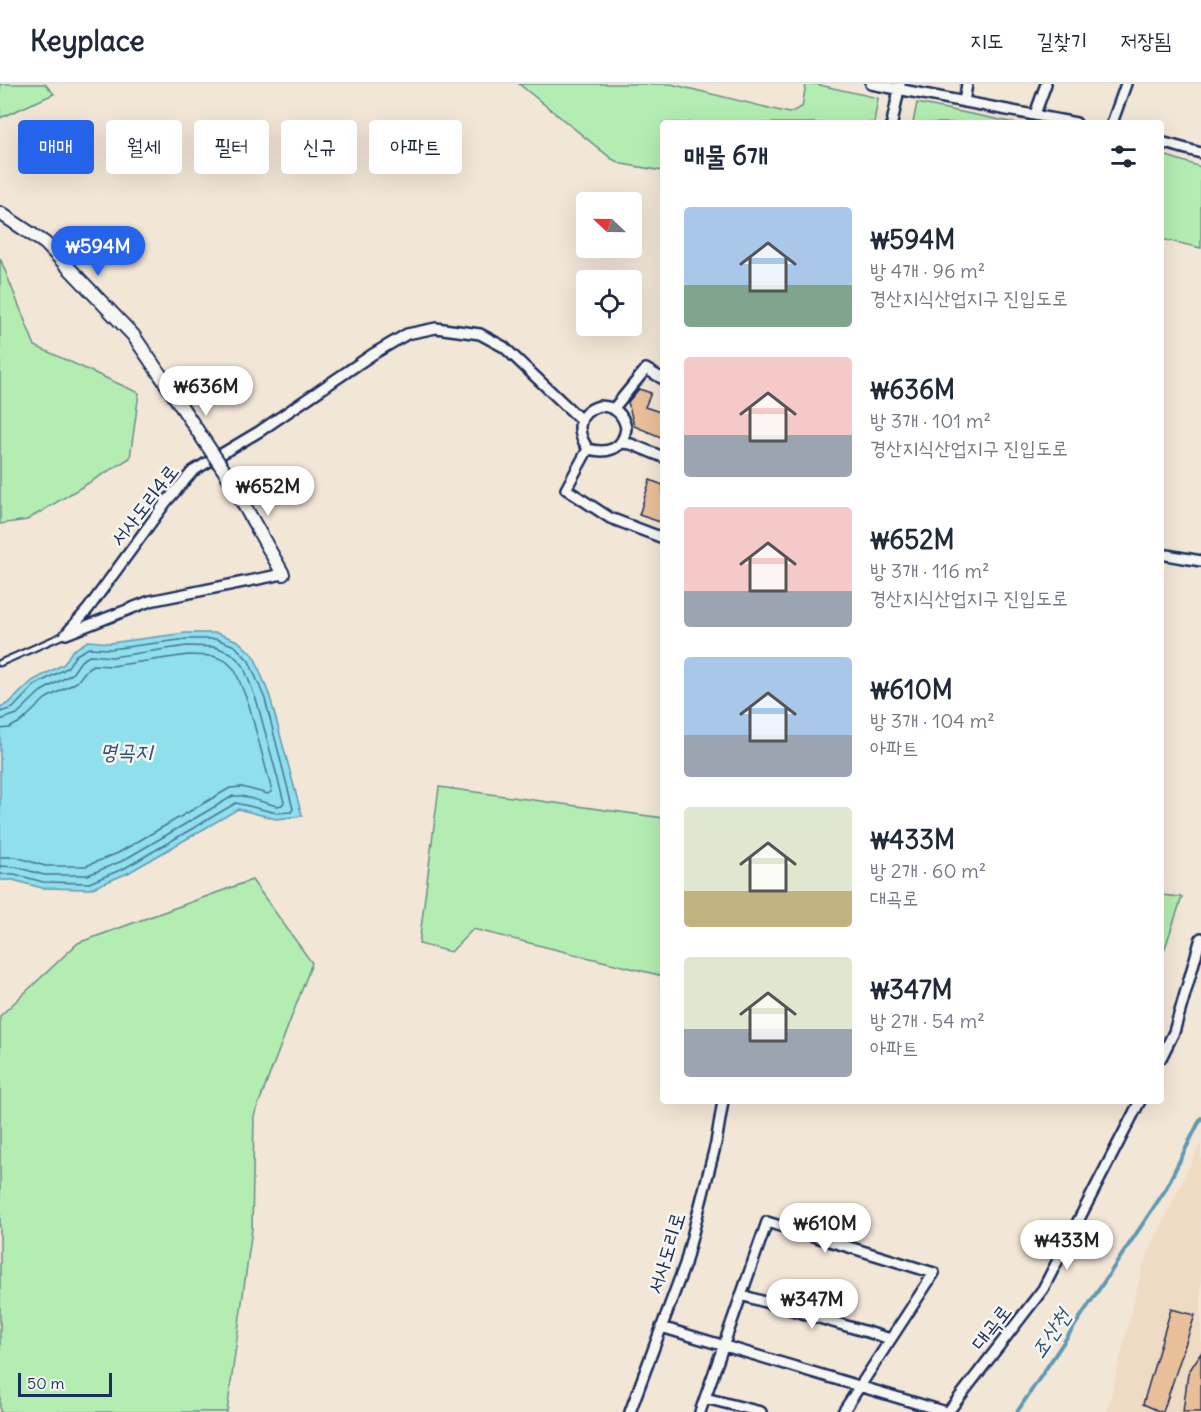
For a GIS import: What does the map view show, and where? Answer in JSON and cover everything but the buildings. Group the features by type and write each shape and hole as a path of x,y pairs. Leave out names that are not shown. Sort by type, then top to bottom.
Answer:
{"street":[{"path":"871,84 899,87 964,102 1062,120"},
{"path":"964,102 967,84"},
{"path":"1035,114 1046,84"},
{"path":"1113,120 1126,84"},
{"path":"893,120 899,87"},
{"path":"1164,143 1201,153"},
{"path":"0,213 45,243 133,335 227,475 283,574 150,601 66,634"},
{"name":"서사도리4로","path":"66,634 88,609 165,502 193,471 260,431 373,354 407,334 436,328 480,334 504,347 581,420"},
{"path":"614,408 646,369 660,377"},
{"path":"599,406 614,408 620,413 626,428 621,443 608,452 588,449 580,434 581,420 585,413 599,406"},
{"path":"621,443 631,444 660,456"},
{"path":"588,449 566,489 610,518 660,537"},
{"path":"1164,555 1201,561"},
{"path":"1164,1052 1174,1032 1201,938"},
{"name":"서사도리로","path":"630,1412 685,1264 716,1143 722,1104"},
{"name":"대곡로","path":"947,1412 1043,1289 1138,1104"},
{"path":"700,1412 767,1222 934,1273 843,1412"},
{"path":"741,1295 891,1339"},
{"path":"661,1327 947,1412"},
{"path":"705,1398 761,1412"}],"lane":[{"path":"0,663 66,634"}],"shaded area":[{"path":"1201,1142 1201,1412 1107,1412 1143,1265"}],"green space":[{"path":"0,84 45,84 54,94 0,118"},
{"path":"519,84 671,84 789,113 802,107 806,84 878,98 874,120 660,120 660,170 622,164 612,159"},
{"path":"917,103 1000,120 914,120"},
{"path":"1164,155 1201,167 1201,248 1164,240"},
{"path":"0,258 35,346 139,393 130,458 27,520 0,524"},
{"path":"439,787 660,818 660,975 473,929 451,952 419,944"},
{"path":"252,880 312,963 254,1116 252,1229 227,1412 0,1412 0,1016 78,943"},
{"path":"1164,895 1182,897 1164,951"}],"water":[{"name":"명곡지","path":"186,633 217,633 238,641 254,656 270,697 302,816 276,819 238,809 128,873 90,889 42,888 13,880 0,880 0,707 9,703 32,681 64,664 72,651 88,641 110,643"}],"waterway":[{"name":"조산천","path":"1017,1412 1164,1192 1201,1118"}]}
